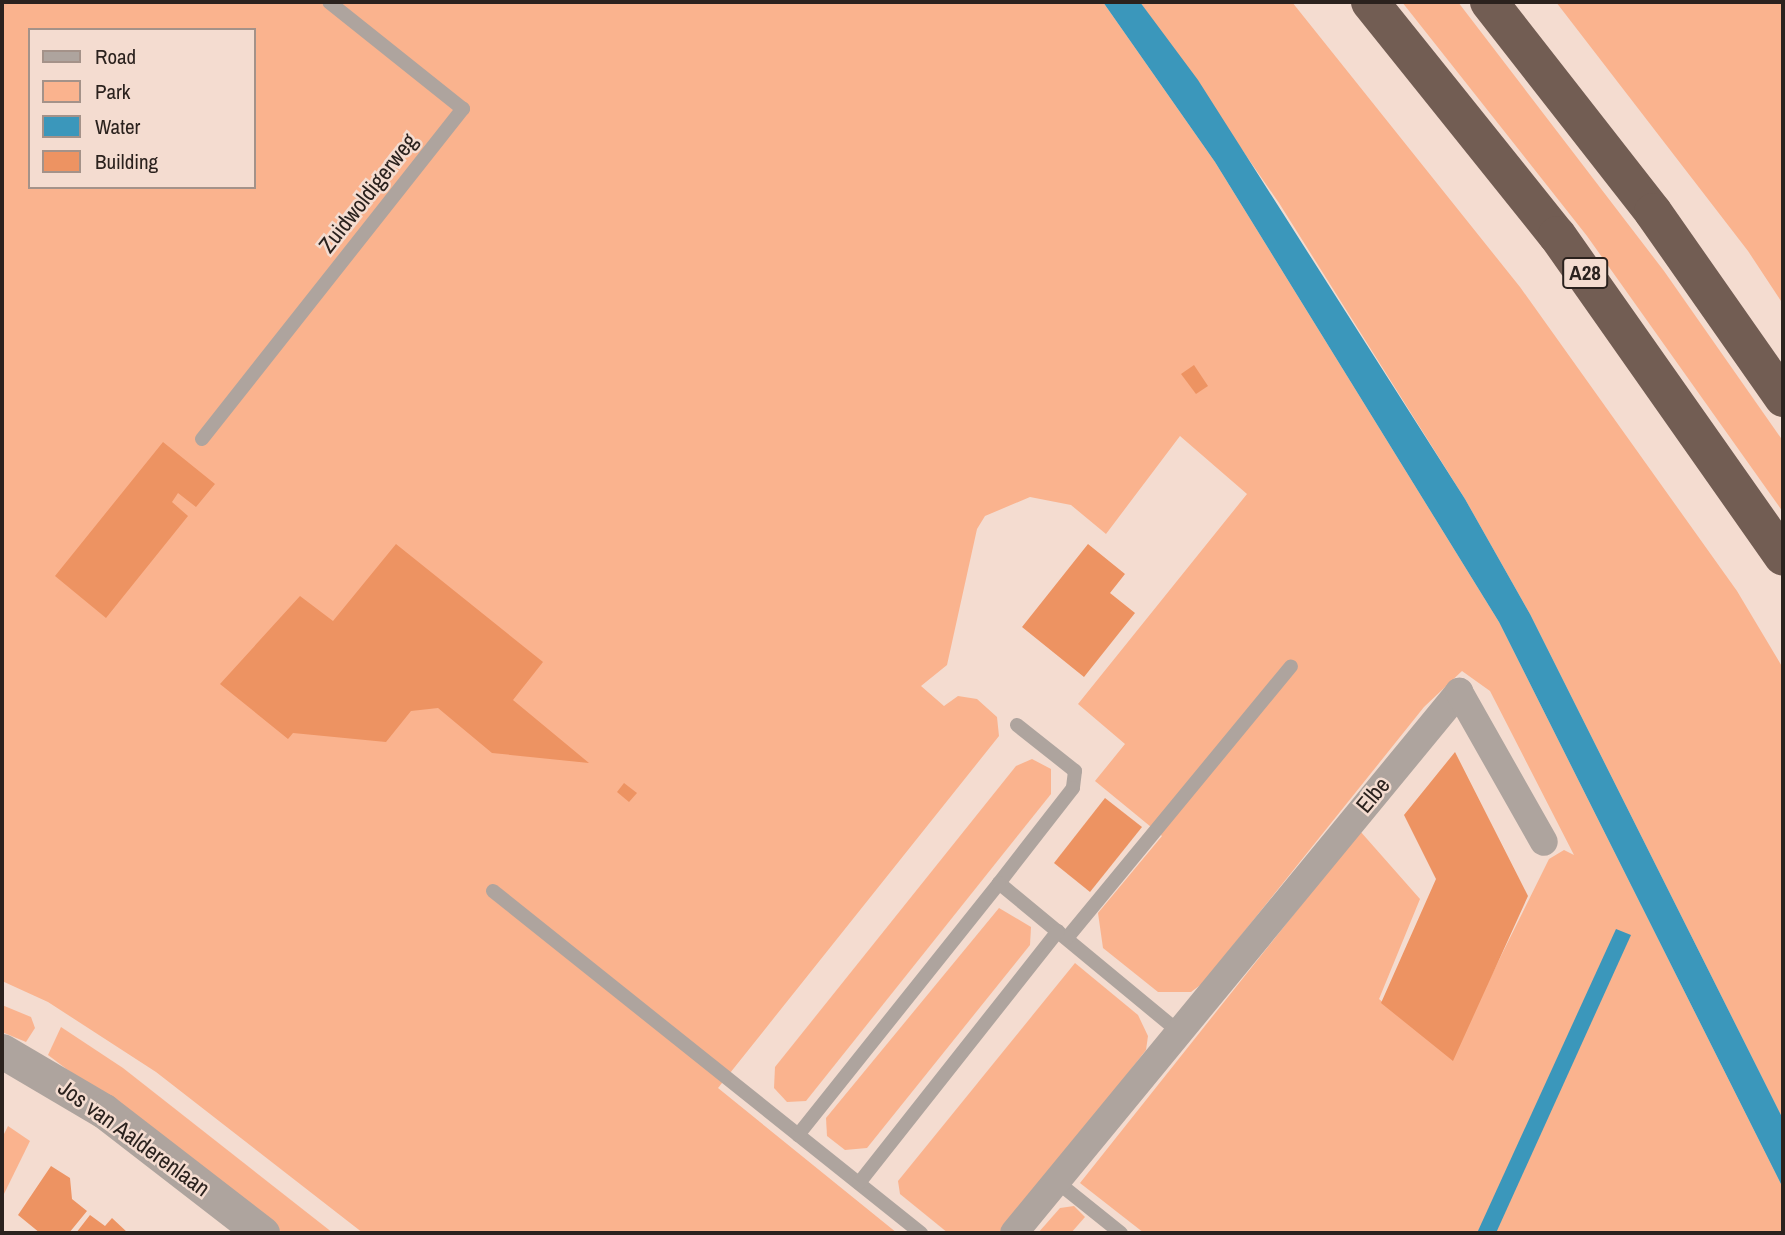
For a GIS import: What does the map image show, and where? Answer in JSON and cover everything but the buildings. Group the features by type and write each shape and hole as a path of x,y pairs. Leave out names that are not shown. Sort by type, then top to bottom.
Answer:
{"highway":[{"name":"A28","path":"1370,2 1590,278 1783,556"},
{"path":"1489,2 1653,212 1783,398"}],"street":[{"name":"Elbe","path":"1014,1233 1459,692 1544,842"},
{"name":"Jos van Aalderenlaan","path":"2,1051 104,1111 262,1233"}],"lane":[{"name":"Zuidwoldigerweg","path":"202,439 463,109 329,2"},
{"path":"859,1183 1062,934 1291,666"},
{"path":"798,1135 1073,788 1075,771 1017,724"},
{"path":"999,883 1178,1031"},
{"path":"493,891 921,1233"},
{"path":"1056,1181 1121,1233"}],"green space":[{"path":"2,2 1103,2 1215,162 1499,622 1783,1188 1783,1233 1144,1233 1080,1183 1360,831 1420,899 1379,999 1451,1057 1549,859 1564,850 1574,855 1490,691 1462,671 1424,707 1203,983 1191,992 1158,992 1103,948 1098,913 1162,836 1095,781 1125,744 1078,704 1247,494 1180,436 1106,534 1071,505 1030,497 985,516 977,529 947,665 921,686 944,706 958,696 977,699 997,717 999,736 718,1088 897,1233 363,1233 156,1072 48,1002 2,981"},
{"path":"1140,2 1292,2 1520,287 1737,591 1783,668 1783,1119 1530,614 1465,499 1279,203"},
{"path":"1402,2 1458,2 1664,271 1783,441 1783,512 1587,236"},
{"path":"1556,2 1783,2 1783,304 1748,251"},
{"path":"1032,759 1051,769 1051,794 806,1101 787,1102 774,1088 775,1067 1016,766"},
{"path":"999,908 1031,927 1030,945 867,1148 845,1150 827,1136 826,1118"},
{"path":"1075,963 1138,1015 1148,1036 1146,1050 1004,1233 948,1233 900,1194 898,1181"},
{"path":"2,1005 31,1017 35,1028 26,1042 2,1032"},
{"path":"61,1027 123,1068 333,1233 283,1233 48,1055"},
{"path":"8,1126 30,1141 2,1198 2,1138"},
{"path":"1074,1206 1085,1217 1071,1233 1038,1233 1060,1208"}],"water":[{"path":"1103,2 1140,2 1198,80 1465,499 1530,614 1783,1119 1783,1188 1499,622 1215,162"},
{"path":"1616,929 1631,935 1496,1233 1477,1233"}]}
